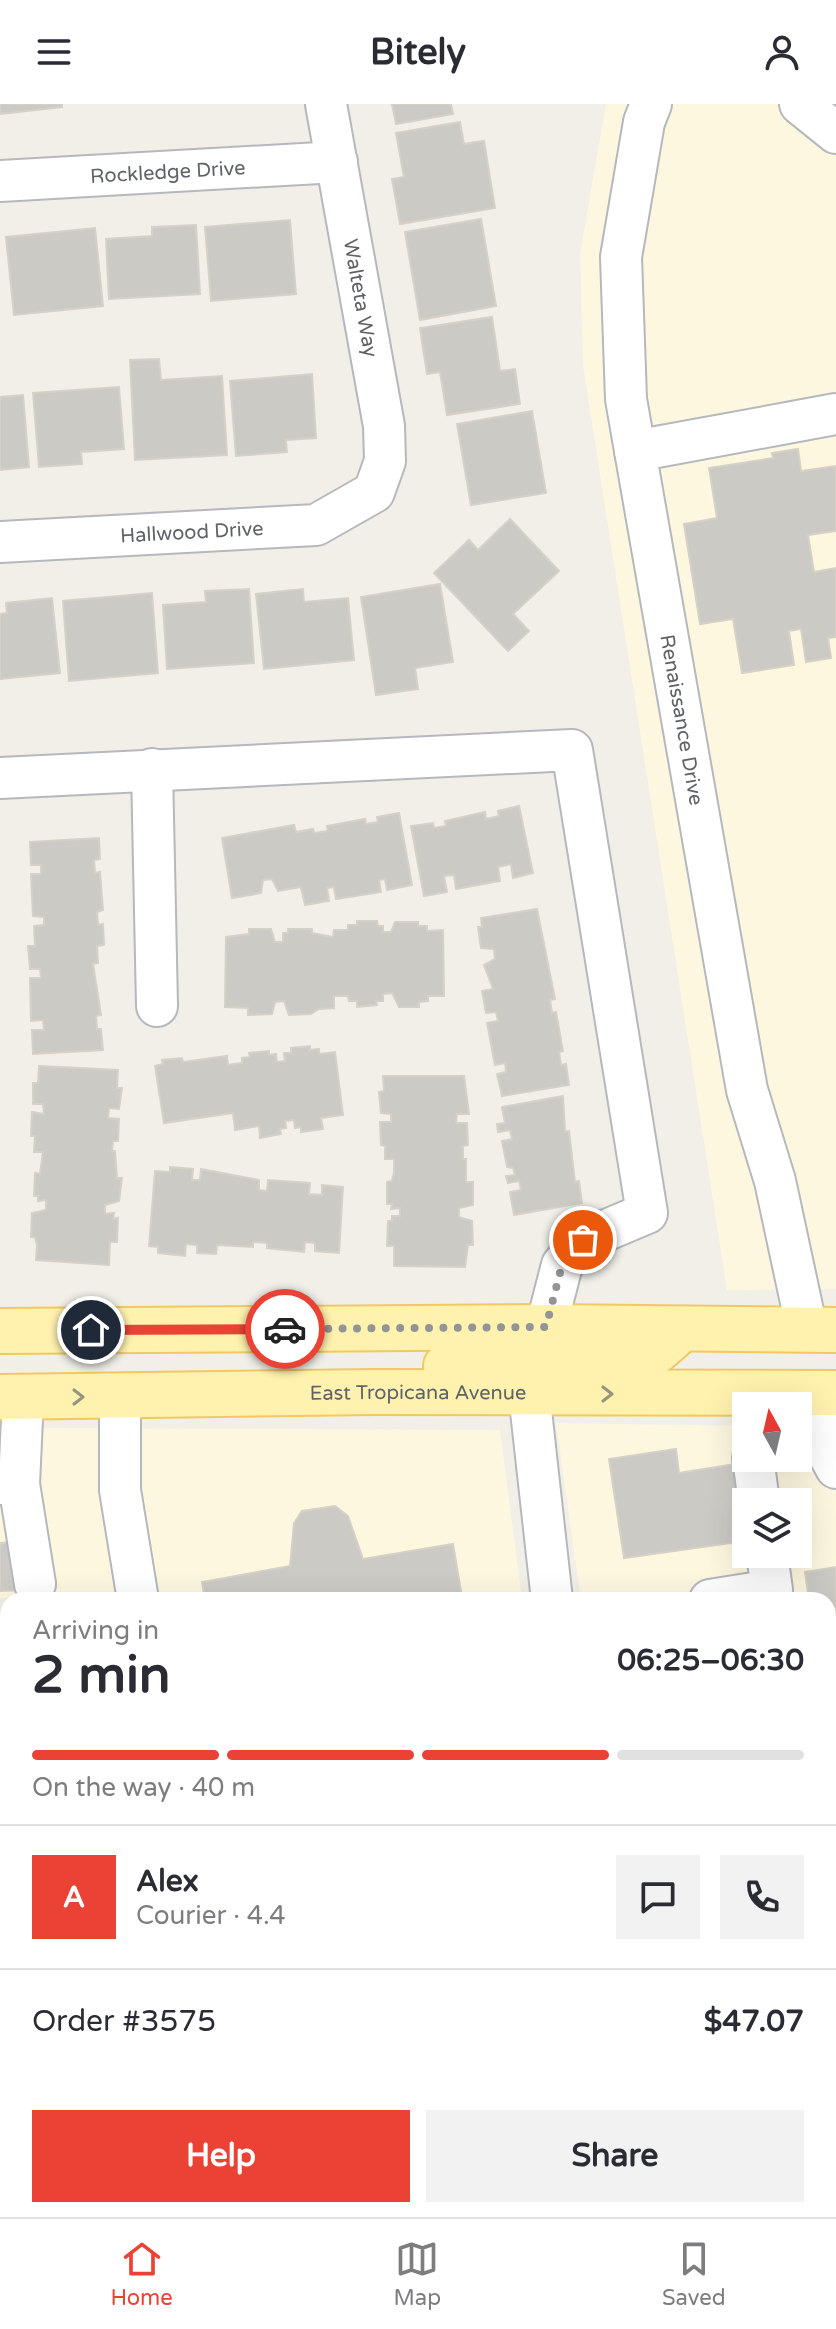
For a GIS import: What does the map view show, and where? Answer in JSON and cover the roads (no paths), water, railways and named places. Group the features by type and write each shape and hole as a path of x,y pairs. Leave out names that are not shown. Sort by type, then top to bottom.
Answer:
{"main road":[{"path":"0,1331 546,1327 822,1330"},
{"path":"375,1392 423,1366 489,1366 520,1358 539,1344 546,1327"},
{"path":"529,1393 532,1378 547,1366 638,1363 681,1330"},
{"name":"East Tropicana Avenue","path":"11,1397 529,1393 732,1403"},
{"name":"East Tropicana Avenue","path":"812,1396 833,1393"}],"street":[{"name":"Walteta Way","path":"326,104 384,426 385,461 374,492"},
{"name":"Renaissance Drive","path":"651,104 644,122 621,257 626,399 747,1090 822,1330"},
{"path":"800,104 836,133"},
{"name":"Rockledge Drive","path":"0,181 337,162"},
{"path":"635,451 836,414"},
{"name":"Hallwood Drive","path":"0,542 316,525 374,492"},
{"path":"0,778 572,750 647,1213 583,1240 562,1265 546,1327"},
{"path":"152,769 157,1006"},
{"path":"529,1393 551,1592"},
{"path":"833,1393 830,1457 836,1468"},
{"path":"11,1397 9,1484 35,1584"},
{"path":"120,1397 120,1490 137,1592"},
{"path":"760,1592 772,1590 769,1568"}]}
